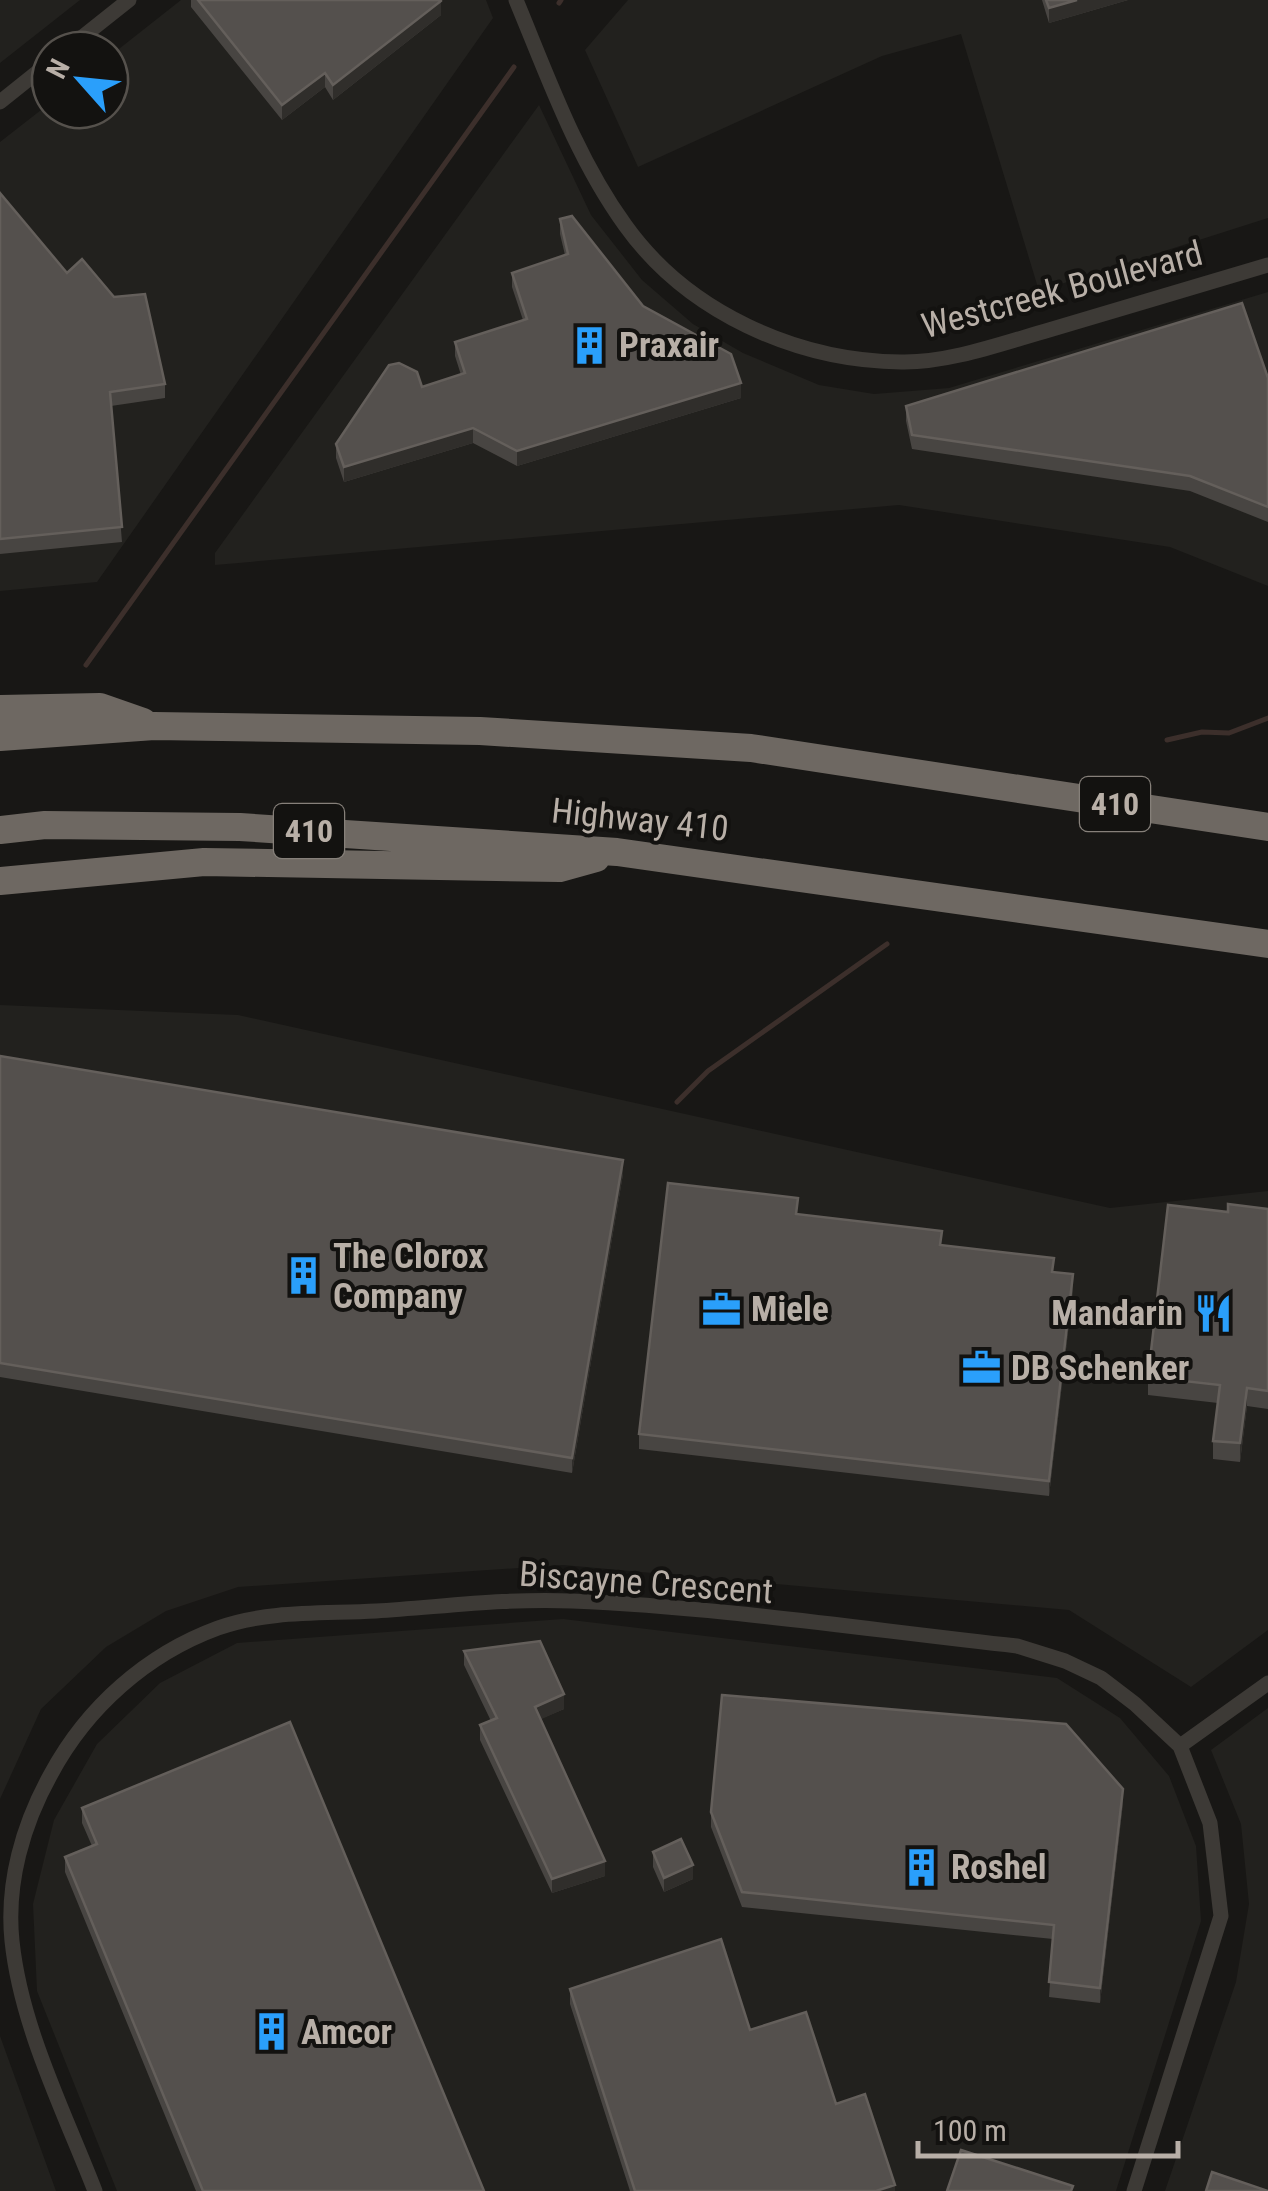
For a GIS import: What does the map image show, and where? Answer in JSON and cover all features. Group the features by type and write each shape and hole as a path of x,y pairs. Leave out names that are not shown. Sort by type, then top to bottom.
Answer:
{"highway":[{"path":"0,709 100,708 154,726"},
{"name":"410","path":"0,737 154,726 480,731 751,748 1268,826"},
{"name":"Highway 410","path":"0,830 45,825 240,826 617,852 1268,944"},
{"path":"0,881 204,862 560,868 617,852"}],"street":[{"path":"91,30 129,0"},
{"name":"Westcreek Boulevard","path":"516,0 580,152 626,226 664,270 704,302 753,330 854,358 905,362 992,346 1268,265"},
{"path":"0,102 30,78"},
{"name":"Biscayne Crescent","path":"96,2191 24,2008 10,1912 20,1848 43,1787 83,1724 130,1678 182,1643 222,1626 314,1612 570,1600 1016,1646 1064,1660 1101,1678 1180,1746 1210,1823 1222,1916 1134,2191"},
{"path":"1180,1746 1268,1683"}],"shaded area":[{"path":"0,0 80,0 42,30 30,30 30,39 0,63"},
{"path":"181,0 486,0 493,18 97,582 0,591 0,142 30,119 30,130 130,130 130,40"},
{"path":"628,0 1268,0 1268,218 1039,291 961,34 882,56 638,167 585,50"},
{"path":"539,105 591,215 642,280 693,324 743,353 819,385 874,394 949,388 1268,292 1268,586 1170,547 899,505 215,565 215,553"},
{"path":"0,1005 238,1015 1110,1208 1268,1191 1268,1630 1191,1687 1069,1610 563,1565 238,1587 166,1611 106,1647 41,1709 0,1799"},
{"path":"563,1619 1057,1678 1120,1718 1169,1776 1196,1846 1201,1921 1116,2191 117,2191 37,1991 33,1904 54,1820 97,1744 160,1683 237,1643"},
{"path":"1268,1708 1268,2191 1165,2191 1236,1982 1249,1904 1241,1824 1211,1750"},
{"path":"0,2036 56,2191 0,2191"}],"building":[{"path":"198,0 441,1 333,85 325,73 282,105"},
{"path":"1046,0 1077,0 1049,8"},
{"path":"0,193 67,273 82,259 114,297 145,294 165,384 110,392 122,527 0,539"},
{"name":"Praxair","path":"572,216 643,306 731,354 741,383 517,451 473,428 344,467 336,444 389,365 399,363 417,372 422,387 465,373 455,342 527,319 512,273 568,254 560,219"},
{"path":"1242,303 1268,378 1268,507 1190,476 912,435 906,406"},
{"name":"The Clorox Company","path":"0,1056 623,1160 572,1458 0,1363"},
{"path":"668,1183 798,1198 796,1214 942,1231 940,1245 1054,1258 1052,1272 1073,1274 1049,1481 639,1434"},
{"name":"Mandarin","path":"1228,1204 1268,1209 1268,1391 1247,1388 1240,1443 1213,1441 1220,1385 1148,1377 1168,1205 1228,1212"},
{"path":"540,1641 564,1694 535,1707 605,1861 552,1879 480,1725 497,1718 464,1651"},
{"name":"Roshel","path":"722,1695 1066,1724 1123,1789 1100,1988 1049,1982 1054,1925 742,1892 711,1812"},
{"name":"Amcor","path":"290,1722 484,2191 203,2191 65,1857 97,1844 82,1808"},
{"path":"681,1839 693,1865 664,1878 653,1852"},
{"path":"721,1939 750,2030 806,2012 836,2104 865,2094 895,2185 876,2191 635,2191 570,1989"},
{"path":"961,2150 1073,2186 1071,2191 947,2191"},
{"path":"1212,2172 1268,2191 1206,2191"}],"waterway":[{"path":"86,665 514,67"},
{"path":"1167,740 1202,732 1229,733 1268,718"},
{"path":"677,1102 708,1071 887,944"}],"place":[{"name":"Praxair","path":"589,345"},
{"name":"The Clorox Company","path":"303,1276"},
{"name":"Miele","path":"721,1309"},
{"name":"Mandarin","path":"1213,1313"},
{"name":"DB Schenker","path":"981,1368"},
{"name":"Roshel","path":"921,1867"},
{"name":"Amcor","path":"271,2032"}]}
